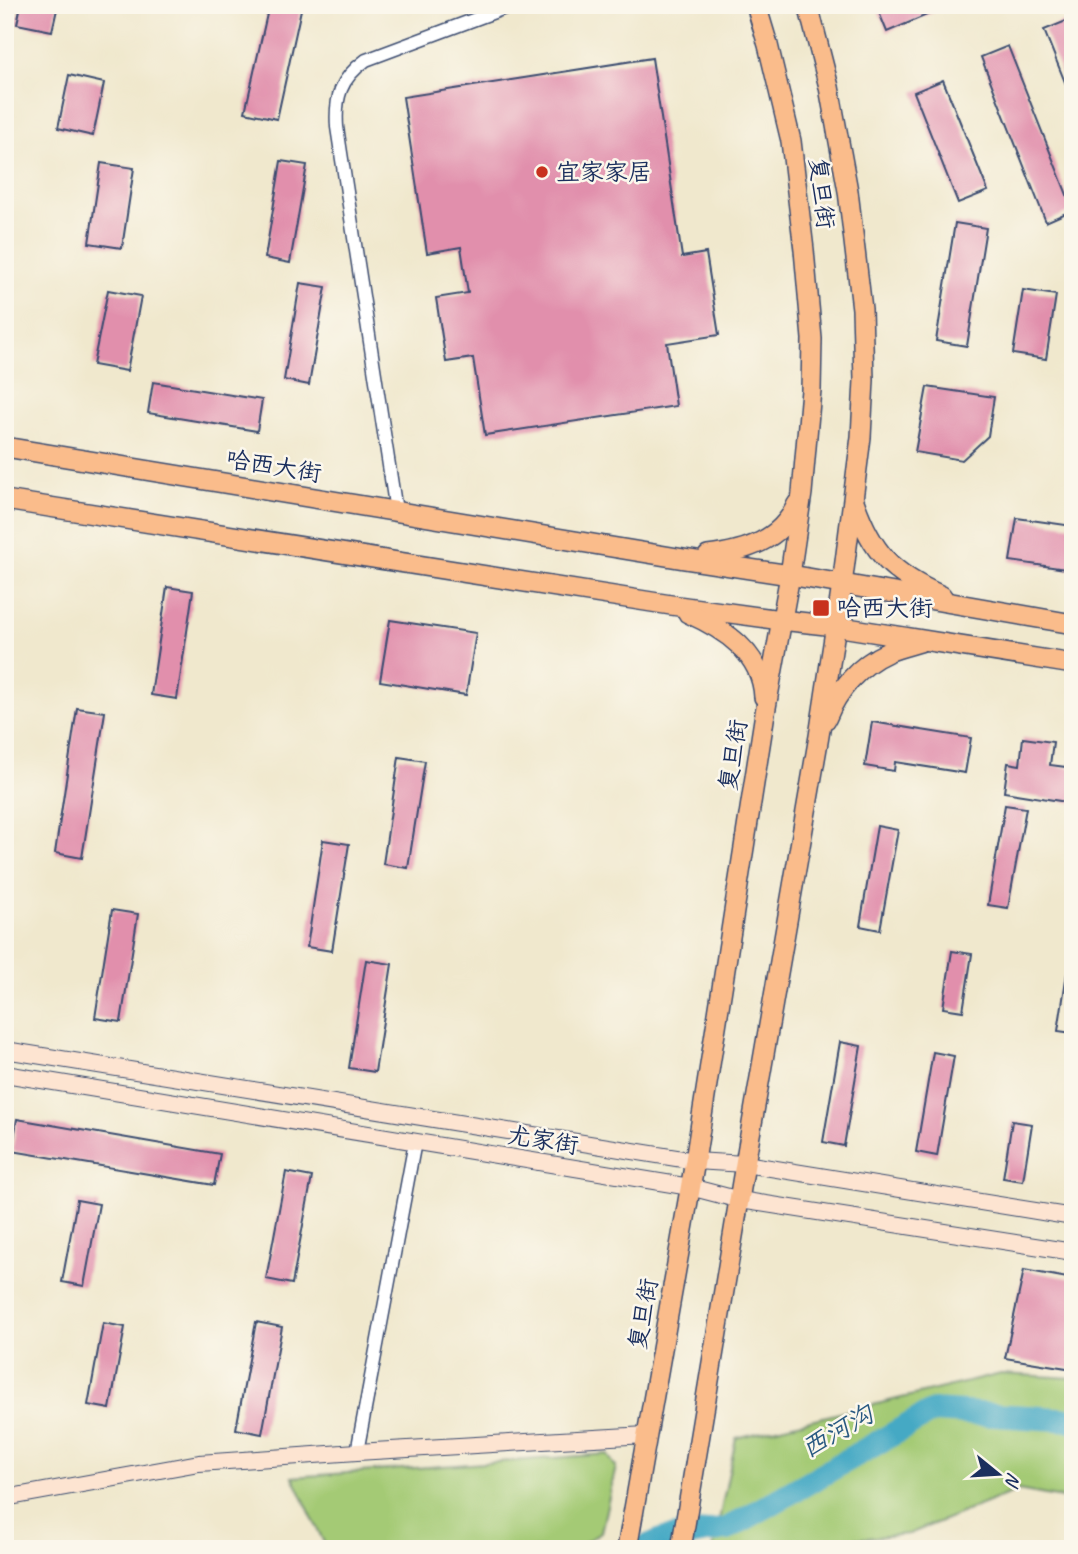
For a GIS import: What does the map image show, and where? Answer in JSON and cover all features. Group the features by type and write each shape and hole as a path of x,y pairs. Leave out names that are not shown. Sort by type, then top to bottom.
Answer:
{"main road":[{"name":"复旦街","path":"627,1549 695,1161 765,713 790,575 802,493 811,390 812,339 791,141 756,5"},
{"name":"复旦街","path":"681,1549 818,736 842,585 861,437 864,380 862,309 848,191 832,100 808,5"},
{"name":"哈西大街","path":"5,447 1073,624"},
{"path":"684,559 733,552 775,534 791,518 802,493"},
{"path":"853,498 872,542 891,566 907,579 965,606"},
{"path":"5,500 671,605 835,626 1073,664"},
{"path":"671,605 719,628 739,644 761,676 765,713"},
{"path":"818,736 831,706 846,684 863,667 888,652 923,641"},
{"name":"尤家街","path":"5,1049 695,1161 745,1164 1073,1217"},
{"name":"尤家街","path":"5,1074 690,1187 740,1200 1073,1252"},
{"path":"5,1498 200,1463 646,1435"}],"street":[{"path":"396,511 337,127 336,107 339,91 355,68 366,60 513,5"},
{"path":"357,1452 415,1142"}],"green space":[{"path":"1001,1374 1073,1378 1073,1500 1018,1490 909,1534 741,1549 713,1549 736,1438"},
{"path":"607,1454 616,1467 601,1532 575,1549 327,1549 293,1477"}],"building":[{"path":"21,5 58,5 52,31 17,24"},
{"path":"269,5 302,5 277,119 245,112"},
{"path":"876,5 931,5 934,12 887,32"},
{"path":"1071,19 1073,23 1073,102 1044,30"},
{"path":"1008,46 1073,210 1046,222 981,57"},
{"name":"宜家家居","path":"652,58 682,257 706,253 719,335 667,343 676,406 485,435 473,358 446,362 436,298 468,293 461,247 427,253 403,97"},
{"path":"69,75 104,83 93,136 58,128"},
{"path":"943,80 988,191 958,203 914,92"},
{"path":"281,161 307,165 290,263 265,258"},
{"path":"101,163 134,168 122,248 89,243"},
{"path":"955,223 986,228 967,346 936,341"},
{"path":"300,283 326,287 309,385 284,380"},
{"path":"108,290 141,296 127,371 93,365"},
{"path":"1023,290 1056,295 1046,359 1013,354"},
{"path":"153,382 262,400 257,431 148,413"},
{"path":"927,387 994,397 988,436 962,460 915,452"},
{"path":"1017,518 1073,526 1073,570 1010,561"},
{"path":"167,587 193,591 177,699 151,695"},
{"path":"390,620 476,633 466,695 380,681"},
{"path":"77,708 105,712 82,858 55,853"},
{"path":"872,722 971,738 965,773 895,762 894,771 865,766"},
{"path":"1023,738 1053,742 1050,765 1073,768 1073,803 1004,792 1008,763 1020,765"},
{"path":"399,757 425,761 408,868 383,864"},
{"path":"1005,805 1026,808 1008,908 988,905"},
{"path":"877,826 898,830 880,930 860,926"},
{"path":"323,840 349,844 332,951 307,947"},
{"path":"112,910 138,914 121,1022 95,1018"},
{"path":"952,951 972,954 963,1011 943,1008"},
{"path":"366,960 392,964 375,1072 349,1068"},
{"path":"1067,973 1073,974 1073,1033 1058,1031"},
{"path":"840,1042 861,1046 844,1146 823,1142"},
{"path":"933,1052 954,1056 937,1156 916,1152"},
{"path":"17,1119 220,1154 214,1185 12,1151"},
{"path":"1012,1121 1032,1124 1023,1181 1003,1178"},
{"path":"286,1172 312,1177 292,1284 266,1279"},
{"path":"77,1200 99,1204 84,1286 62,1282"},
{"path":"1024,1270 1073,1279 1073,1369 1005,1358"},
{"path":"256,1322 282,1327 262,1434 236,1429"},
{"path":"103,1323 125,1327 110,1409 88,1405"}],"waterway":[{"name":"西河沟","path":"641,1549 664,1539 727,1529 933,1411 1073,1420"}],"place":[{"name":"宜家家居","path":"542,172"},
{"name":"哈西大街","path":"821,608"}]}
